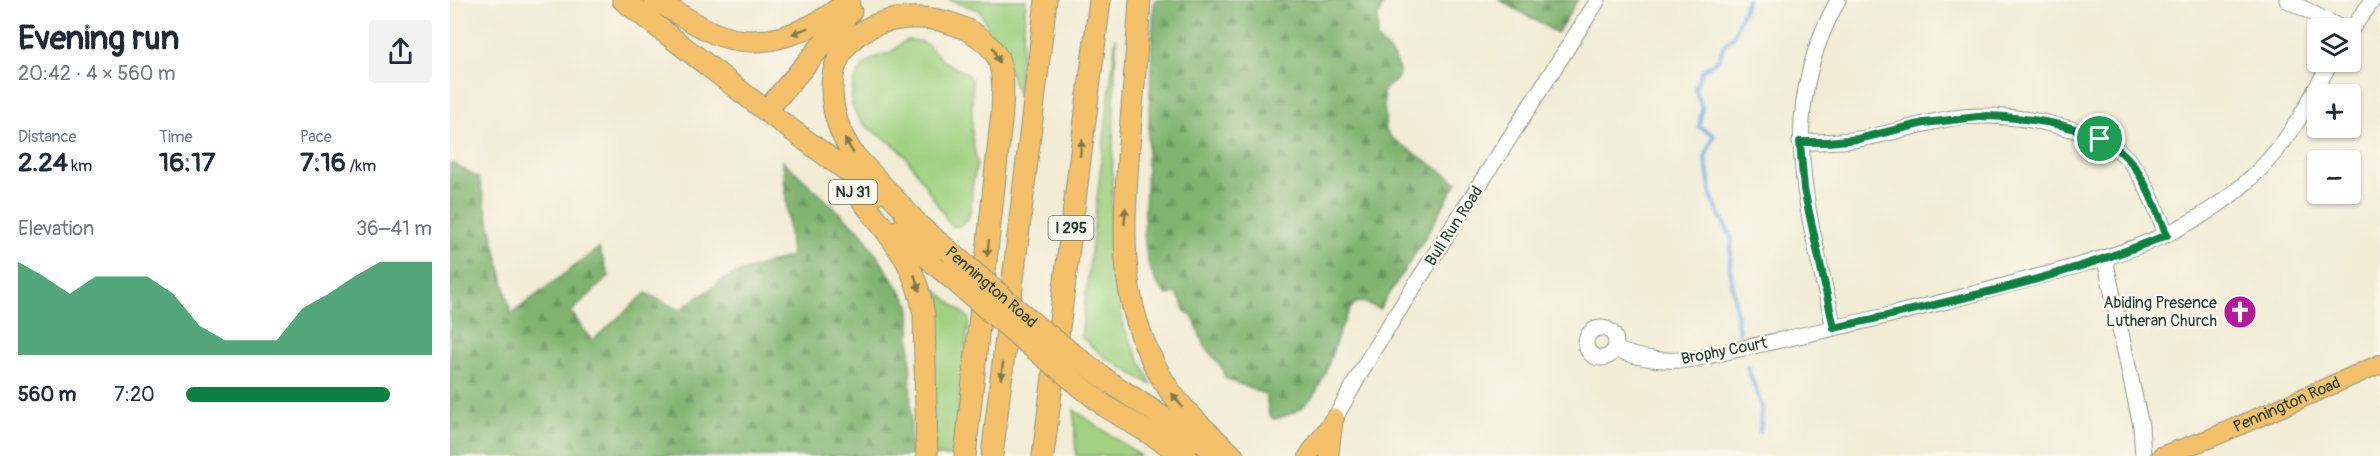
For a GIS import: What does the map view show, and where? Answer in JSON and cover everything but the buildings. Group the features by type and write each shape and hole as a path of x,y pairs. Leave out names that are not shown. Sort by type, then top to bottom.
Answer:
{"highway":[{"name":"Pennington Road","path":"623,0 766,111 916,222 1034,324 1112,384 1223,456"},
{"path":"655,0 717,34 751,41 781,38 801,31 820,21 849,0"},
{"path":"766,111 849,14 857,0"},
{"path":"916,222 854,155 847,144 835,113 832,79 834,64 840,48 860,23 890,5 921,0 953,8 978,26 998,56 1003,83 1002,112 965,456"},
{"path":"992,456 1046,0"},
{"name":"I 295","path":"1043,456 1100,0"},
{"path":"1140,0 1124,237 1132,307 1146,345 1170,390 1195,420 1233,456"},
{"name":"Pennington Road","path":"766,111 862,200 1028,344 1105,405 1186,456"},
{"path":"862,200 907,259 921,296 924,315 927,456"},
{"path":"1056,456 1074,207"},
{"path":"1105,405 1163,456"}],"main road":[{"name":"Pennington Road","path":"2161,456 2211,438 2380,364"},
{"path":"1308,456 1335,418"},
{"path":"1329,456 1335,418"}],"street":[{"name":"Bull Run Road","path":"1318,456 1335,418 1374,349 1598,0"},
{"path":"1834,328 1804,189 1800,142 1801,115 1810,66 1838,0"},
{"path":"2287,0 2322,18"},
{"path":"2360,18 2373,0"},
{"name":"Brophy Court","path":"1615,349 1650,360 1695,359 1949,302 2105,259 2167,235 2232,194 2265,163 2300,117 2325,72"},
{"path":"1800,142 1858,139 1955,118 2019,118 2054,125 2100,139 2113,146 2128,159 2145,185 2167,235"},
{"path":"2105,259 2141,426 2143,456"}],"green space":[{"path":"949,0 1026,0 1018,96 1009,70 979,10"},
{"path":"1154,0 1385,0 1378,16 1377,39 1394,58 1399,70 1395,81 1383,90 1386,131 1392,138 1457,182 1422,243 1379,309 1362,302 1351,307 1315,393 1305,405 1291,414 1273,419 1269,415 1266,395 1225,378 1222,368 1204,345 1193,317 1184,310 1176,293 1167,295 1152,274 1144,235"},
{"path":"1500,0 1578,0 1557,33"},
{"path":"1116,37 1110,255 1125,330 1152,385 1103,356 1081,337"},
{"path":"908,40 928,45 943,61 966,73 972,80 972,137 977,164 972,186 971,209 968,219 959,226 952,226 900,150 861,122 853,109 853,85 860,70 872,59 890,53"},
{"path":"783,161 861,232 910,305 911,456 450,456 450,165 452,163 479,178 511,314 599,248 609,276 571,312 592,341 646,293 679,310 730,276 791,256"},
{"path":"930,285 969,318 955,456 934,456"},
{"path":"1074,410 1141,456 1076,456"}],"waterway":[{"path":"1739,333 1730,266 1732,239 1712,199 1705,157 1714,135 1699,127 1702,108 1695,89 1702,71 1719,59 1724,45 1733,37 1747,0"},
{"path":"1747,367 1762,406 1760,432"}],"place":[{"name":"Abiding Presence Lutheran Church","path":"2240,312"}],"route":[{"path":"1987,116 2019,118 2054,125 2100,139 2118,149 2135,168 2167,235 2105,259 1949,302 1834,328 1804,189 1800,142 1858,139 1924,123 1987,116"}]}
